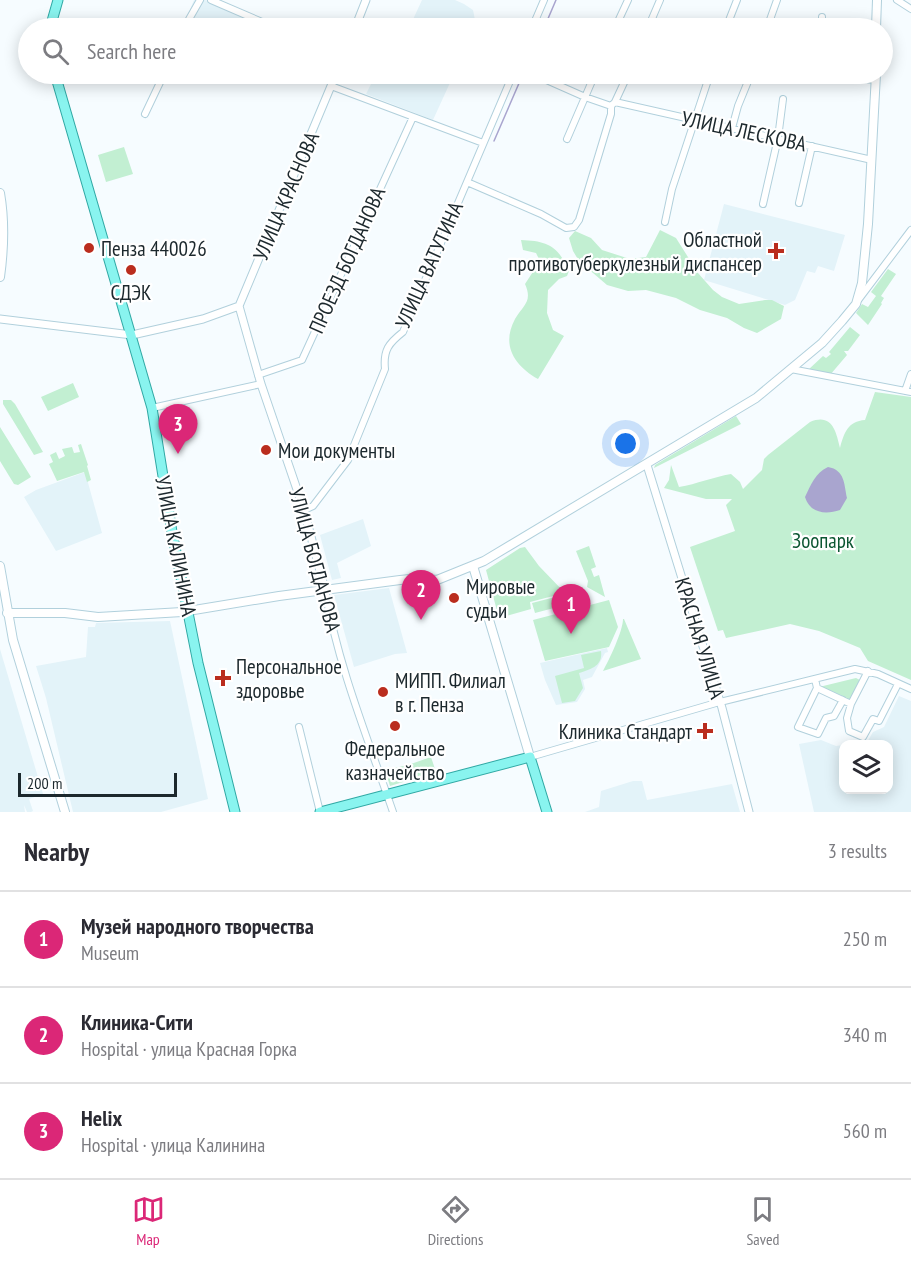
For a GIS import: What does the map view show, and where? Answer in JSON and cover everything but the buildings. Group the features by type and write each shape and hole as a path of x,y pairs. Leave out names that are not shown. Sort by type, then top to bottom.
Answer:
{"main road":[{"path":"53,18 58,0"},
{"path":"876,0 876,18"},
{"name":"УЛИЦА КАЛИНИНА","path":"58,84 152,408 172,532 198,663 235,812"},
{"path":"8,613 65,613 98,617 188,611 418,578 437,580 473,566 647,465 756,398 822,343 856,304 862,284 864,263 876,84"},
{"path":"0,194 5,239 0,277"},
{"path":"0,566 8,613 27,690 65,812"},
{"path":"473,566 547,812"},
{"path":"320,812 530,757"}],"street":[{"path":"190,18 200,0"},
{"path":"211,0 253,18"},
{"path":"359,18 366,0"},
{"path":"536,18 544,0"},
{"path":"620,18 628,0"},
{"path":"652,18 660,0"},
{"path":"730,18 736,0"},
{"path":"771,18 777,0"},
{"path":"897,0 911,9"},
{"path":"145,114 159,84"},
{"name":"УЛИЦА ВАТУТИНА","path":"304,510 313,506 348,460 385,369 384,356 388,344 403,332 509,84"},
{"name":"УЛИЦА ЛЕСКОВА","path":"556,84 585,97 613,104 872,160"},
{"path":"567,139 591,84"},
{"path":"467,182 541,214 566,228 574,227 579,220 613,104 623,84"},
{"path":"665,222 672,189 707,84"},
{"path":"732,128 747,84"},
{"path":"331,86 483,143"},
{"name":"УЛИЦА КРАСНОВА","path":"239,306 331,86"},
{"path":"763,204 778,138 783,99"},
{"name":"ПРОЕЗД БОГДАНОВА","path":"258,375 300,362 303,358 412,117"},
{"path":"799,203 812,146"},
{"path":"856,304 911,230"},
{"path":"864,263 876,271 884,267"},
{"path":"0,319 132,335 203,319 239,306"},
{"name":"УЛИЦА БОГДАНОВА","path":"239,306 258,375 304,510 348,681 393,812"},
{"path":"791,369 908,392 911,374"},
{"path":"152,408 261,384"},
{"name":"КРАСНАЯ УЛИЦА","path":"647,465 720,702 749,812"},
{"path":"530,757 720,702 855,669 868,671 911,689"},
{"path":"868,671 851,704 847,718 849,731 863,737 873,719 879,721 898,684"},
{"path":"814,679 818,688 851,704"},
{"path":"818,688 798,727 818,734 826,718 834,716 843,700"},
{"path":"299,727 320,812"}],"shaded area":[{"path":"194,0 205,0 248,18 186,18"},
{"path":"422,0 455,0 473,10 475,18 414,18"},
{"path":"371,84 449,84 433,120 366,94"},
{"name":"Областной противотуберкулезный диспансер","path":"724,204 845,235 834,271 818,266 815,273 807,271 795,300 785,305 704,280"},
{"path":"828,467 841,474 847,498 840,510 824,512 810,506 805,497 817,476"},
{"path":"85,472 102,533 56,551 24,497 36,490"},
{"path":"363,519 371,546 337,563 341,578 332,580 320,535"},
{"path":"389,588 407,653 395,654 354,667 334,595"},
{"path":"170,621 208,799 161,812 73,812 46,698 36,666 86,657 88,627 95,627 96,623"},
{"path":"607,648 608,652 605,653 592,677 583,680 585,689 577,702 556,705 540,663"},
{"path":"0,649 43,794 29,799 33,811 31,812 27,812 24,805 25,812 0,812"},
{"path":"899,696 911,701 911,812 814,812 799,744 821,740 839,746 839,794 893,794 893,740 868,740 873,732 884,727"},
{"path":"633,781 642,781 647,800 732,784 740,812 585,812 599,807 601,791"}],"green space":[{"path":"124,147 133,174 106,182 98,155"},
{"path":"660,230 676,238 698,273 722,297 739,304 772,300 784,306 781,319 757,333 727,318 700,310 676,298 646,290 628,291 607,285 579,261 569,238 575,231 591,238 602,250 630,259 646,257"},
{"path":"521,240 551,246 561,256 569,271 567,276 559,279 548,290 547,313 553,330 564,336 538,379 516,361 510,346 511,328 524,307 528,295 525,284 540,261 536,253 523,250"},
{"path":"888,269 896,274 881,296 884,298 882,304 868,325 856,313 862,304 868,307 876,296 871,292"},
{"path":"850,327 860,335 848,351 844,351 847,355 830,375 808,370 823,356 826,358 831,354 829,352"},
{"path":"73,383 79,397 48,411 41,397"},
{"name":"Зоопарк","path":"875,392 911,397 911,680 868,661 860,648 819,631 790,624 726,638 723,630 718,631 690,547 735,531 726,505 732,499 706,499 664,488 669,480 671,465 679,487 731,474 740,482 743,489 762,470 764,459 768,455 810,422 817,420 823,420 832,425 840,448 843,437 851,425 865,420"},
{"path":"3,400 11,400 15,404 43,452 34,455 3,404"},
{"path":"736,416 741,424 654,468 655,465"},
{"path":"0,427 31,477 18,485 14,484 0,461"},
{"path":"81,444 91,480 87,482 84,472 57,481 49,464 53,462 50,455 56,452 59,459 65,456 62,449 72,447 74,453 80,452 78,445"},
{"path":"589,546 596,567 591,569 594,577 599,575 605,597 587,587 588,581 576,551"},
{"path":"525,547 539,566 565,593 530,602 531,609 499,618 486,570"},
{"path":"567,594 569,604 535,613 532,603"},
{"path":"609,600 618,627 609,647 545,661 533,620"},
{"path":"623,619 641,659 603,671 618,638"},
{"path":"601,651 598,663 579,673 583,688 575,701 562,703 555,676 584,668 581,655"},
{"path":"856,678 862,681 851,702 819,687"},
{"path":"431,757 436,772 390,786 385,770"}],"waterway":[{"path":"548,18 556,0"},
{"path":"494,141 519,84"}],"place":[{"name":"Пенза 440026","path":"89,248"},
{"name":"Областной противотуберкулезный диспансер","path":"776,251"},
{"name":"СДЭК","path":"131,270"},
{"name":"Мои документы","path":"266,450"},
{"name":"Helix","path":"178,454"},
{"name":"Мировые судьи","path":"454,598"},
{"name":"Клиника-Сити","path":"421,620"},
{"name":"Музей народного творчества","path":"571,634"},
{"name":"Персональное здоровье","path":"223,678"},
{"name":"МИПП. Филиал в г. Пенза","path":"383,692"},
{"name":"Федеральное казначейство","path":"395,726"},
{"name":"Клиника Стандарт","path":"705,731"}]}
